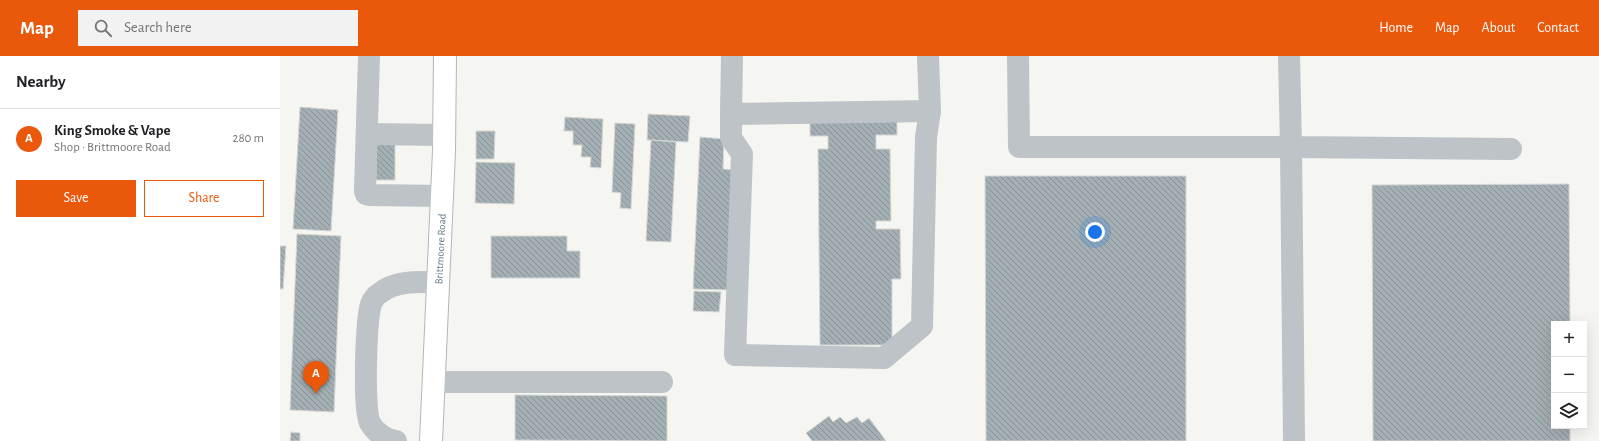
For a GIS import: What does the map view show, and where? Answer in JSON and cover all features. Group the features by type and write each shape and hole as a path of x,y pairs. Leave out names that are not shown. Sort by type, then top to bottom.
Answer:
{"main road":[{"name":"Brittmoore Road","path":"431,441 442,196 445,56"}],"lane":[{"path":"369,56 366,194 442,196"},
{"path":"732,56 731,138 742,154 735,355 884,358 922,326 926,137 930,111 928,56"},
{"path":"1018,56 1019,147 1511,149"},
{"path":"1289,56 1292,147 1294,441"},
{"path":"731,114 930,111"},
{"path":"367,134 444,135"},
{"path":"396,441 379,434 370,422 366,406 367,320 371,303 380,293 394,285 410,282 438,282"},
{"path":"434,382 662,382"}],"building":[{"path":"300,107 338,110 331,231 293,229"},
{"path":"648,114 690,116 688,142 647,140"},
{"path":"565,117 603,119 601,168 590,167 591,157 581,157 582,145 573,145 573,131 564,131"},
{"path":"897,118 897,135 876,135 876,149 890,149 891,221 876,221 876,229 900,229 901,279 892,279 892,345 820,345 818,149 828,149 828,136 810,136 810,119"},
{"path":"615,123 635,124 631,209 620,208 621,193 612,192"},
{"path":"476,131 495,131 494,159 476,159"},
{"path":"700,137 724,139 723,169 735,170 729,290 693,289"},
{"path":"651,140 676,142 671,242 646,241"},
{"path":"376,144 395,144 395,180 376,180"},
{"path":"476,162 515,163 514,204 475,203"},
{"path":"985,176 1186,176 1186,441 986,441"},
{"path":"1569,184 1570,321 1551,321 1551,429 1570,429 1570,441 1373,441 1372,185"},
{"path":"297,234 341,236 334,412 290,410"},
{"path":"491,236 567,236 567,251 580,251 580,278 491,278"},
{"path":"280,246 286,246 283,289 280,289"},
{"path":"694,291 721,292 719,312 693,311"},
{"path":"515,395 667,396 667,441 515,440"},
{"path":"829,416 833,422 840,417 846,423 857,417 862,423 869,418 886,441 812,441 806,433"},
{"path":"291,432 300,433 300,441 290,441"}],"place":[{"name":"King Smoke & Vape","path":"316,394"}]}
